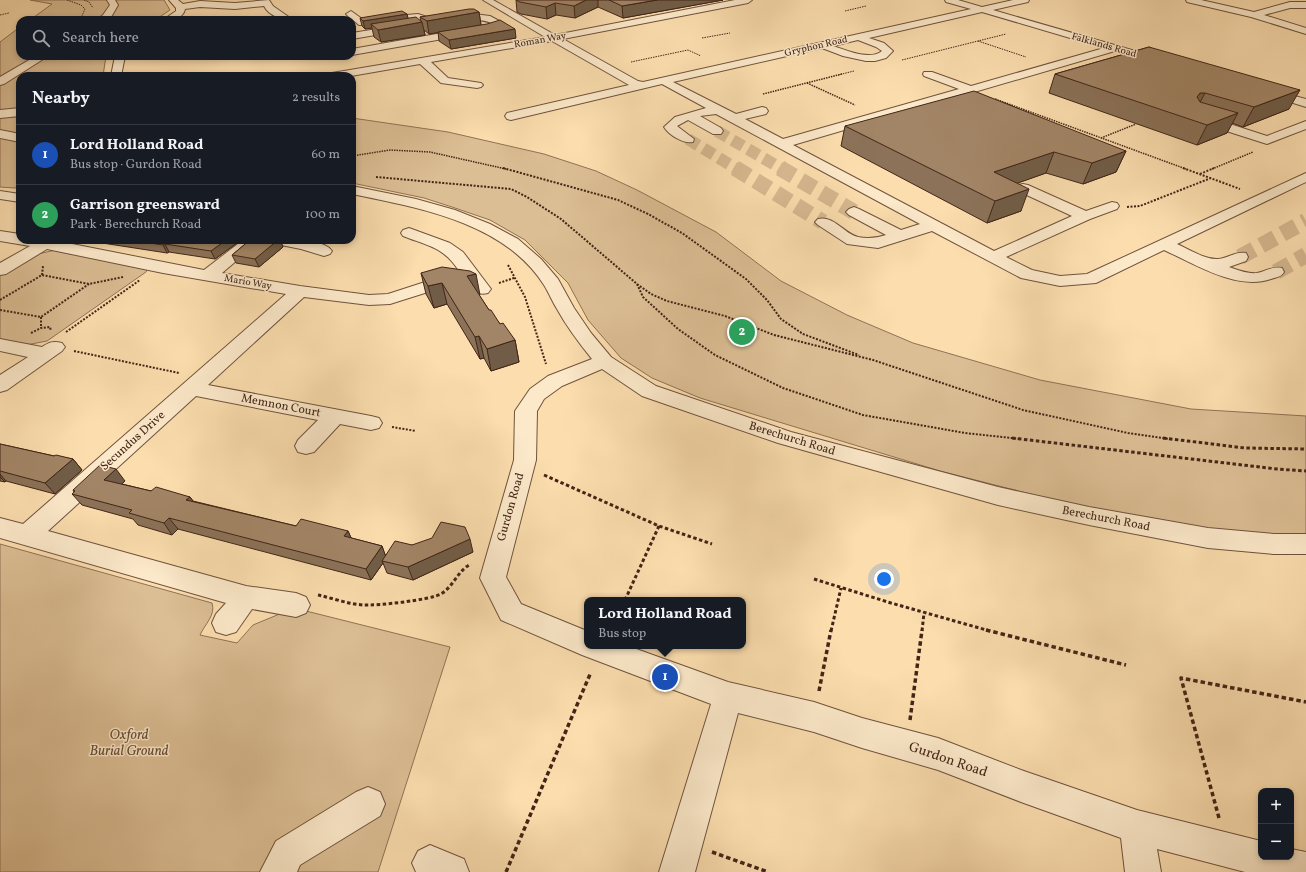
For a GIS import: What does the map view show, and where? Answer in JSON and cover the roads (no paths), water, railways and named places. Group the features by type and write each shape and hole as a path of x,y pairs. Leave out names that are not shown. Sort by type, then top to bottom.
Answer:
{"street":[{"path":"108,16 114,5 111,0"},
{"path":"173,0 181,7"},
{"path":"487,0 635,84 646,85"},
{"name":"Falklands Road","path":"949,0 1169,64"},
{"path":"960,3 978,6 1000,5 1024,0"},
{"path":"1190,0 1254,15 1306,31"},
{"path":"1282,0 1303,4"},
{"path":"181,7 200,4 235,6 266,1 274,11 282,16"},
{"name":"Roman Way","path":"355,72 554,38 744,2"},
{"path":"1254,15 1303,4"},
{"name":"Gryphon Road","path":"511,116 1000,5"},
{"path":"174,16 180,12 181,7"},
{"path":"506,11 517,8"},
{"path":"356,35 479,16 490,18 498,23 496,26 488,28 356,51"},
{"path":"356,17 365,23 418,17 436,23"},
{"path":"823,45 850,56 878,57 886,54 888,51 880,45 858,37"},
{"path":"781,144 1116,48"},
{"path":"17,72 36,60"},
{"path":"117,72 119,60"},
{"path":"423,61 445,81 477,85"},
{"path":"338,62 342,72"},
{"path":"0,82 16,72"},
{"path":"928,74 970,90"},
{"path":"664,81 1027,274 1060,281 1090,279 1306,177"},
{"path":"1253,88 1306,103"},
{"path":"688,139 670,127 674,122 690,116 716,110"},
{"path":"733,119 762,111"},
{"path":"0,114 16,112"},
{"path":"690,116 717,131"},
{"path":"1195,117 1267,140"},
{"path":"1250,148 1306,125"},
{"path":"0,134 16,137"},
{"path":"1023,188 1085,216"},
{"name":"Berechurch Road","path":"356,191 416,203 450,213 484,227 512,242 535,263 552,283 565,308 584,337 604,361 649,391 697,409 854,458 998,496 1089,516 1208,538 1274,544 1306,544"},
{"path":"0,195 16,197"},
{"path":"994,257 1085,216 1112,206"},
{"path":"854,212 900,236"},
{"path":"823,222 853,241 878,243 933,225"},
{"path":"409,233 444,246 456,255 482,289"},
{"path":"0,236 16,238"},
{"path":"0,270 44,244"},
{"name":"Mario Way","path":"73,244 158,267 300,291 369,300 390,300 466,268"},
{"path":"208,275 248,244"},
{"path":"303,244 324,251"},
{"path":"1163,244 1224,272 1258,278 1276,272"},
{"path":"1199,261 1217,265 1240,257"},
{"name":"Secundus Drive","path":"27,535 300,291"},
{"path":"0,345 50,351 0,385"},
{"name":"Gurdon Road","path":"584,642 510,612 493,578 523,465 526,411 537,394 555,382 604,361"},
{"name":"Memnon Court","path":"197,383 335,416 372,423"},
{"path":"306,446 335,416"},
{"path":"0,528 246,596 295,605"},
{"path":"226,623 246,596"},
{"name":"Gurdon Road","path":"601,649 728,696 814,717 862,733 938,754 1021,786 1137,827 1306,870"},
{"path":"681,858 728,696"},
{"path":"278,872 288,853 368,804"},
{"path":"1137,827 1143,872"}],"tunnel":[{"path":"717,131 782,169"},
{"path":"688,139 737,169"},
{"path":"735,168 823,222"},
{"path":"780,168 854,212"},
{"path":"1240,257 1306,221"},
{"path":"1276,272 1306,255"}],"place":[{"name":"Garrison greensward","path":"742,332"},
{"name":"Lord Holland Road","path":"665,677"}],"park label":[{"name":"Oxford Burial Ground","path":"129,744"}]}
